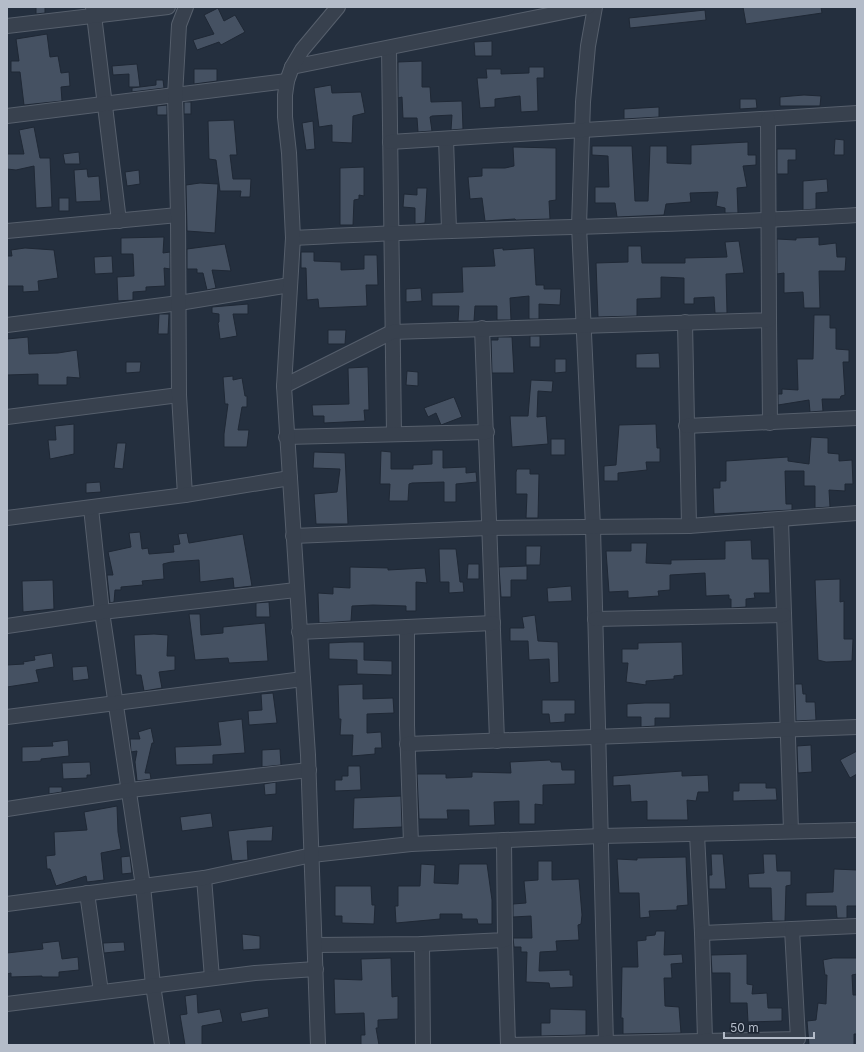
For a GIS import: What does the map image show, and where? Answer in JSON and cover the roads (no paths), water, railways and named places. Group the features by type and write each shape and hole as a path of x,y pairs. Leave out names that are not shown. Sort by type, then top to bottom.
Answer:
{"street":[{"path":"7,26 93,12 168,7"},
{"path":"185,494 179,395 178,216 175,96 179,25 186,7"},
{"path":"318,1045 316,945 309,770 286,437 284,386 293,238 289,153 284,117 287,81 292,67 302,50 338,7"},
{"path":"292,67 588,7"},
{"path":"595,7 588,46 582,132 579,226 593,527 606,1044"},
{"path":"93,12 119,221"},
{"path":"389,48 394,434"},
{"path":"7,116 287,81"},
{"path":"390,142 582,132 857,113"},
{"path":"768,119 770,423"},
{"path":"446,139 449,230"},
{"path":"293,238 391,232 769,221 857,215"},
{"path":"7,231 178,216"},
{"path":"7,326 179,303 290,285"},
{"path":"284,386 392,332 769,320"},
{"path":"685,322 689,526"},
{"path":"482,328 487,432 488,528 497,741"},
{"path":"7,417 179,395"},
{"path":"686,426 857,418"},
{"path":"286,437 487,432"},
{"path":"7,518 91,508 290,478"},
{"path":"91,508 102,612 130,790 143,886 153,985 162,1045"},
{"path":"293,536 488,528 689,526 857,513"},
{"path":"781,520 791,831"},
{"path":"7,626 102,612 296,590"},
{"path":"595,619 784,615"},
{"path":"299,632 493,623"},
{"path":"407,627 411,844"},
{"path":"7,717 303,679"},
{"path":"408,744 598,738 787,728 857,727"},
{"path":"7,809 130,790 309,770"},
{"path":"7,904 204,878 312,855 411,844 601,836 857,830"},
{"path":"697,834 705,1040"},
{"path":"504,840 508,1045"},
{"path":"204,878 212,978"},
{"path":"87,893 101,992"},
{"path":"702,933 857,926"},
{"path":"501,1045 606,1044 705,1040 799,1042 792,929"},
{"path":"316,945 422,944 505,940"},
{"path":"422,944 423,1045"},
{"path":"7,1004 255,973 316,969"}]}
